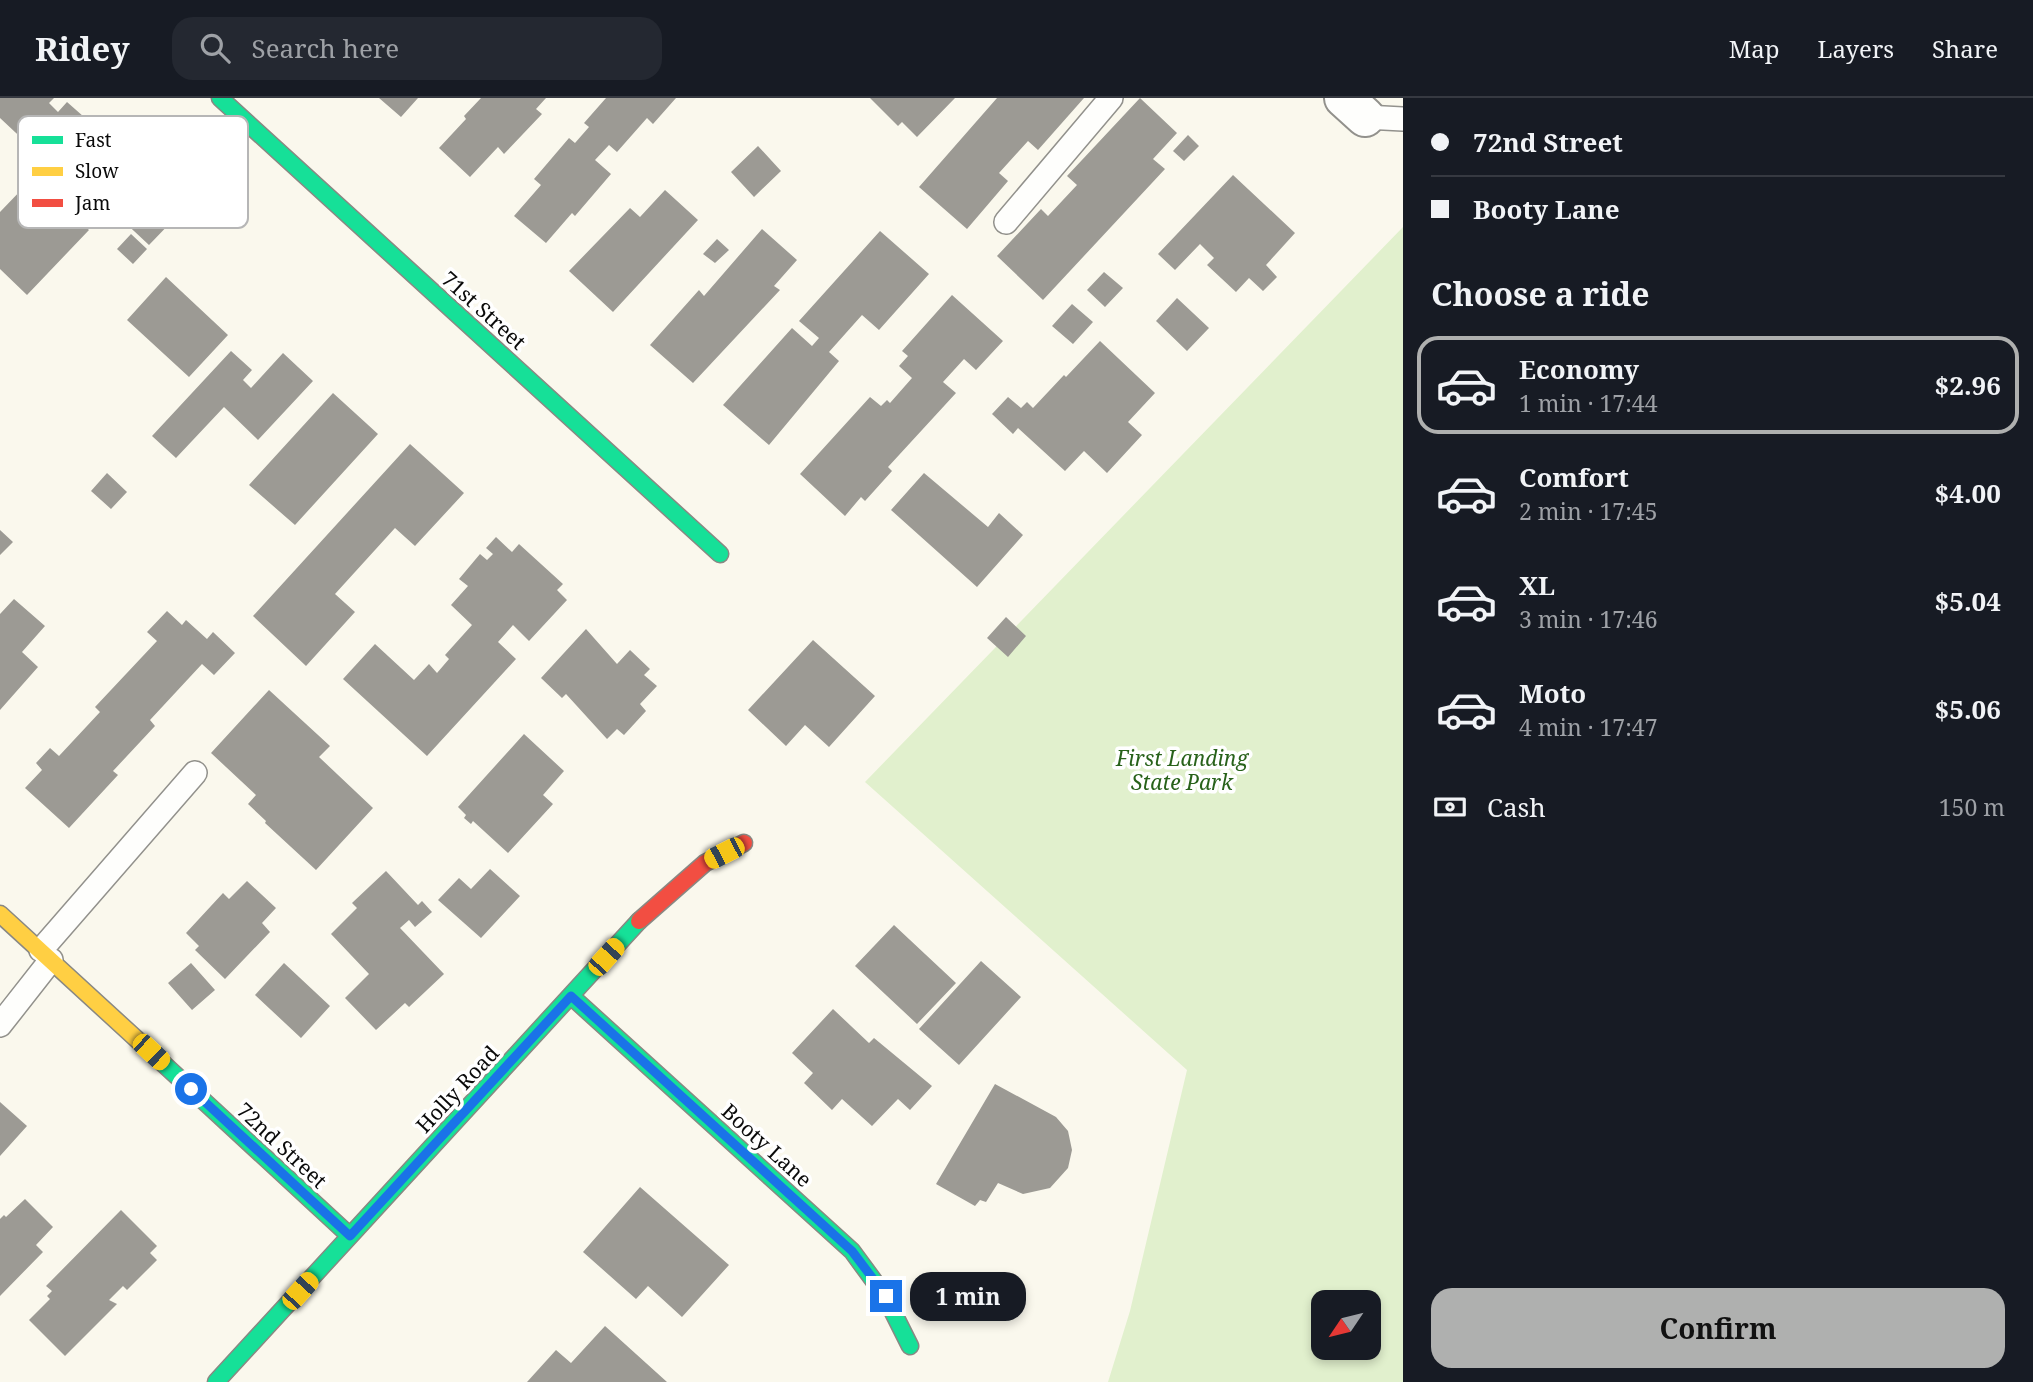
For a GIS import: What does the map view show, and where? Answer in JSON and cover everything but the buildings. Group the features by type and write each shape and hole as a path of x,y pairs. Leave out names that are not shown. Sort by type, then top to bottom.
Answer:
{"street":[{"name":"71st Street","path":"220,98 240,116"},
{"name":"71st Street","path":"248,124 720,554"},
{"name":"Holly Road","path":"216,1382 641,919 705,863 744,843"},
{"name":"72nd Street","path":"0,914 350,1236"},
{"name":"Booty Lane","path":"571,996 852,1251 886,1296 910,1346"}],"lane":[{"path":"1006,222 1111,98"},
{"path":"1354,107 1403,119"},
{"path":"0,1025 46,955 195,773"}],"green space":[{"name":"First Landing State Park","path":"1403,227 1403,1382 1108,1382 1130,1311 1187,1070 865,782"}],"traffic: fast":[{"path":"220,98 240,116"},
{"path":"248,124 720,554"},
{"path":"216,1382 639,921"},
{"path":"571,996 852,1251 885,1296 910,1346"},
{"path":"155,1056 350,1236"}],"traffic: slow":[{"path":"0,914 155,1056"}],"traffic: jam":[{"path":"639,921 705,863 744,843"}],"route":[{"path":"191,1089 350,1236 571,996 852,1251 886,1296"}]}
